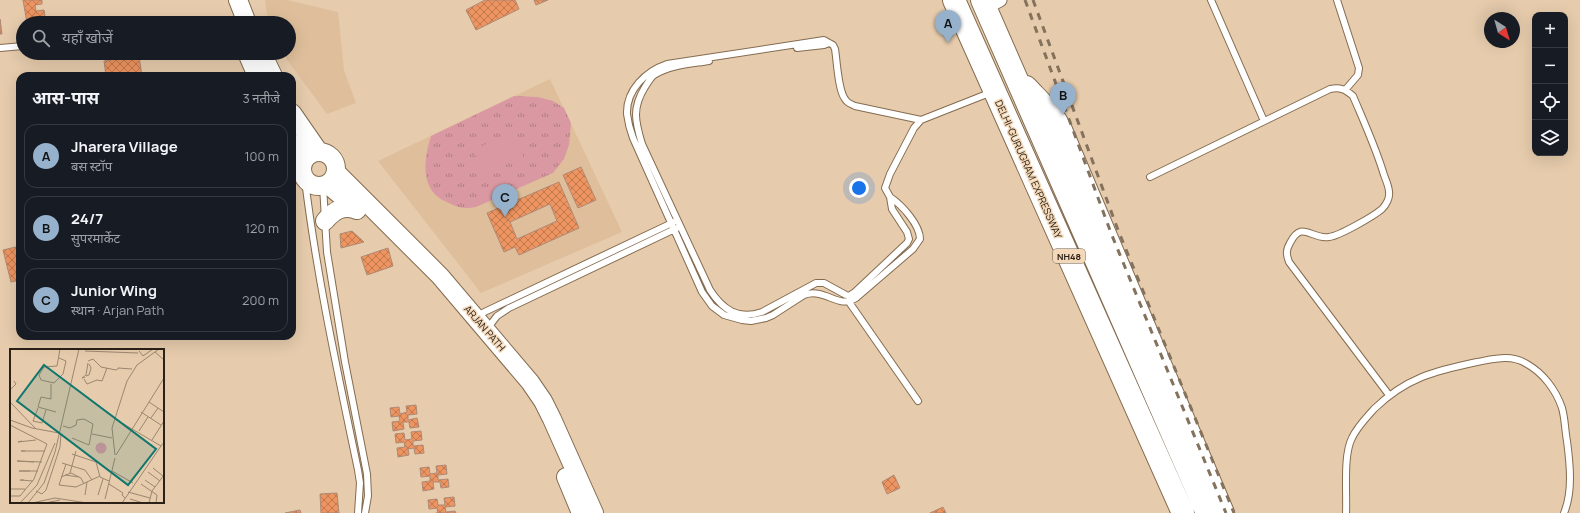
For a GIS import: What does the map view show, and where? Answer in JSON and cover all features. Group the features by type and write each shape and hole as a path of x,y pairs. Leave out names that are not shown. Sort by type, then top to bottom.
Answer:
{"highway":[{"name":"NH48","path":"989,3 1015,76 1206,513"},
{"name":"DELHI-GURUGRAM EXPRESSWAY","path":"955,4 1184,513"},
{"path":"1015,76 1049,112 1061,130 1223,513"}],"main road":[{"path":"226,0 235,16"},
{"path":"238,0 239,16"},
{"path":"250,60 255,72"},
{"path":"265,60 271,72"},
{"path":"296,119 320,152"},
{"path":"296,150 303,162 302,171 305,180 313,186 329,181 335,163 329,155 320,152 310,155 303,162"},
{"name":"ARJAN PATH","path":"329,181 430,283 500,362 530,399 539,412 580,513"},
{"name":"ARJAN PATH","path":"329,181 440,276 530,382 543,401 594,513"},
{"path":"325,221 335,211 340,209 350,207 357,210"}],"lane":[{"path":"1212,0 1264,121"},
{"path":"1337,0 1359,68 1358,76 1346,89"},
{"path":"890,197 899,203 907,213 918,230 920,239 913,249 856,298 849,302 841,302 820,293 810,293 804,295 766,318 742,320 724,315 712,306 702,292 642,144 636,126 635,117 638,99 649,80 653,76 663,71 694,63 824,45 829,43 833,45 835,49 841,91 848,103 855,106 921,120"},
{"path":"0,48 16,47"},
{"path":"1150,177 1330,89 1338,87 1346,89 1353,96 1377,150 1389,193 1387,203 1382,210 1337,235 1327,238 1303,231 1298,232 1294,235 1286,249 1286,256 1312,294 1389,395"},
{"path":"677,228 710,290 720,305 738,314 756,314 816,284 824,283 849,296 907,243 909,239 908,232 892,210 890,197 885,188 914,128 921,120 995,91"},
{"path":"305,180 310,221 335,362 358,470 360,483 358,513"},
{"path":"329,181 325,221 326,252 345,362 367,474 368,496 365,513"},
{"path":"480,323 674,221"},
{"path":"480,323 677,228"},
{"path":"849,302 918,401"},
{"path":"1346,513 1347,453 1351,438 1363,420 1389,395 1410,382 1438,371 1503,357 1526,363 1538,371 1554,390 1562,409 1570,459 1568,502 1564,513"}],"shaded area":[{"path":"265,0 287,0 338,12 344,70 356,103 327,114 287,60 296,60 296,16 267,16"},
{"path":"550,79 622,232 481,293 378,161"}],"green space":[{"path":"514,96 538,97 553,101 564,108 571,123 569,145 564,159 553,173 476,207 459,207 439,198 432,191 426,177 426,160 431,136"},
{"path":"512,133 523,157 484,174 473,150"}],"building":[{"path":"23,0 42,0 42,4 35,5 36,11 44,10 45,16 26,16"},
{"path":"485,0 515,0 519,9 476,30 466,10"},
{"path":"534,0 548,0 536,5"},
{"path":"0,19 2,34 0,34"},
{"path":"140,60 141,72 105,72 104,61"},
{"path":"581,167 596,200 578,208 563,175"},
{"path":"559,182 579,228 519,255 515,247 504,252 487,213","holes":["550,204 557,221 517,239 510,222"]},
{"path":"352,231 364,242 341,248 340,234"},
{"path":"16,247 16,281 11,282 3,250"},
{"path":"388,248 393,266 367,275 361,257"},
{"path":"416,405 417,414 408,415 408,420 417,418 419,427 410,428 409,422 403,422 404,429 393,431 392,422 400,421 399,416 391,417 390,408 399,407 400,414 407,412 406,406"},
{"path":"421,431 422,440 413,441 413,446 423,445 424,453 415,454 414,448 408,449 409,455 398,457 397,448 405,447 404,442 396,443 395,434 404,433 405,440 412,439 411,432"},
{"path":"446,465 447,474 438,475 438,480 448,479 449,487 441,488 440,482 433,482 434,489 423,491 422,482 430,481 430,476 421,477 420,468 429,467 430,474 437,473 436,466"},
{"path":"894,475 900,488 887,494 882,482"},
{"path":"337,493 339,513 321,513 320,494"},
{"path":"454,497 455,506 445,507 446,512 455,511 456,513 438,513 437,508 429,509 428,500 437,499 438,505 445,505 444,498"},
{"path":"943,507 946,513 930,513"},
{"path":"300,510 301,513 285,513"}],"railway":[{"path":"1025,0 1111,233 1226,513"},
{"path":"1033,0 1118,230 1234,513"}],"place":[{"name":"Jharera Village","path":"948,43"},
{"name":"24/7","path":"1063,115"},
{"name":"Junior Wing","path":"505,217"}]}
